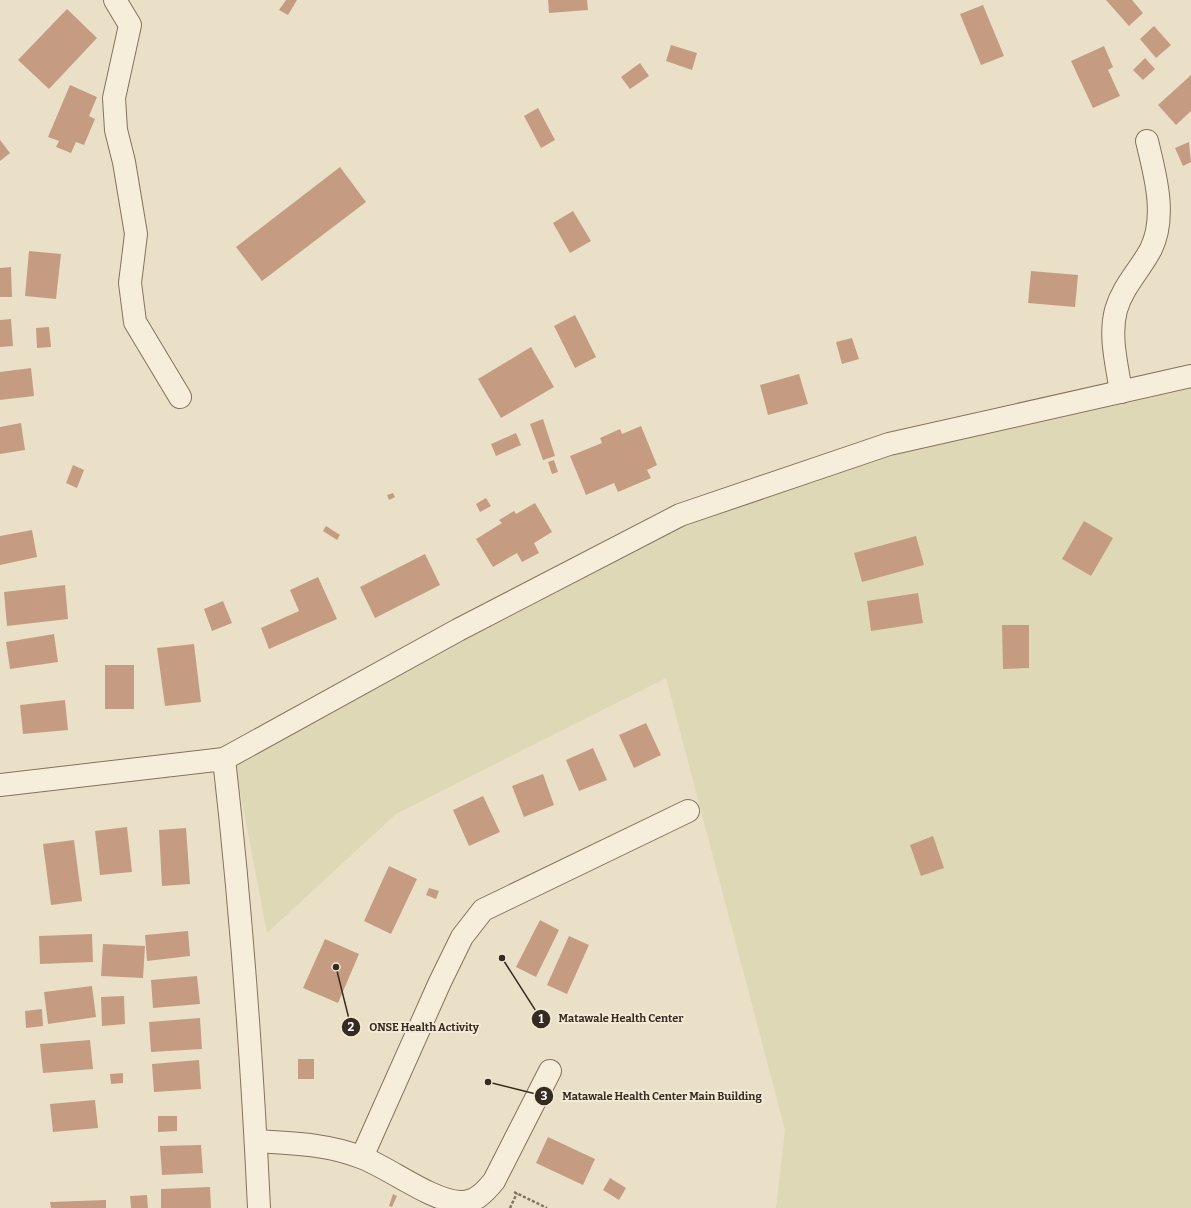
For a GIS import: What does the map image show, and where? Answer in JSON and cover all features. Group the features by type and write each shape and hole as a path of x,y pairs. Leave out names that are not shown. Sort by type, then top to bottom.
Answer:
{"street":[{"path":"115,0 130,25 114,98 116,130 124,162 136,234 130,283 135,322 180,397"},
{"path":"1121,392 1112,332 1116,309 1127,284 1151,248 1158,225 1159,203 1147,141"},
{"path":"0,785 224,758 458,630 680,515 889,444 1191,376"},
{"path":"224,758 233,840 256,1141 259,1208"},
{"path":"362,1157 440,982 462,937 483,910 688,811"},
{"path":"256,1141 303,1144 328,1148 362,1157 442,1198 459,1202 470,1202 484,1194 494,1181 550,1071"}],"path":[{"path":"494,1181 547,1208"},
{"path":"510,1208 517,1193"}],"shaded area":[{"path":"1191,374 1191,1208 776,1208 785,1130 666,678 396,814 267,933 234,760 680,515 889,444"}],"building":[{"path":"286,0 297,0 288,15 279,10"},
{"path":"548,0 587,0 588,10 549,13"},
{"path":"1106,0 1132,0 1143,13 1129,26"},
{"path":"983,5 1004,56 981,65 960,14"},
{"path":"67,9 97,38 49,89 18,60"},
{"path":"1154,26 1171,45 1156,58 1140,39"},
{"path":"671,45 697,53 692,70 666,61"},
{"path":"1104,46 1113,67 1108,70 1120,96 1093,108 1071,61"},
{"path":"1145,58 1155,69 1143,80 1133,70"},
{"path":"640,63 649,76 630,89 621,77"},
{"path":"1191,75 1191,111 1176,125 1158,105"},
{"path":"70,85 97,97 89,116 95,119 84,145 76,142 71,153 56,147 59,141 48,137"},
{"path":"538,108 555,140 541,148 524,116"},
{"path":"0,140 10,153 0,161"},
{"path":"1189,142 1191,162 1183,166 1175,148"},
{"path":"340,167 366,202 262,281 236,247"},
{"path":"573,211 591,241 570,253 553,223"},
{"path":"29,251 61,254 56,299 25,296"},
{"path":"11,267 12,297 0,297 0,268"},
{"path":"1031,271 1078,275 1075,307 1028,303"},
{"path":"575,315 596,357 575,368 554,326"},
{"path":"11,319 13,346 0,347 0,320"},
{"path":"49,327 51,347 37,348 36,328"},
{"path":"852,338 859,359 842,364 836,342"},
{"path":"531,347 554,387 501,418 478,379"},
{"path":"31,368 34,396 0,400 0,372"},
{"path":"799,374 808,404 768,415 760,385"},
{"path":"543,419 555,456 543,460 530,424"},
{"path":"21,423 25,450 0,454 0,427"},
{"path":"641,426 657,465 647,470 651,478 618,492 614,483 586,495 570,456 602,443 600,438 620,429 622,434"},
{"path":"516,433 521,445 496,456 491,444"},
{"path":"554,460 558,472 552,474 548,462"},
{"path":"73,465 84,470 77,488 66,483"},
{"path":"393,493 395,497 389,500 387,495"},
{"path":"486,498 491,506 480,512 476,504"},
{"path":"535,503 552,532 534,543 539,553 522,562 517,553 493,567 476,539 502,523 499,520 514,511 516,514"},
{"path":"1084,521 1113,538 1091,576 1062,559"},
{"path":"326,526 340,535 337,540 323,531"},
{"path":"32,530 37,557 0,565 0,536"},
{"path":"916,536 924,565 862,582 854,553"},
{"path":"425,554 440,585 375,618 360,587"},
{"path":"318,577 337,619 269,649 261,628 299,611 290,590"},
{"path":"65,585 68,619 7,626 4,592"},
{"path":"918,593 923,623 871,631 867,601"},
{"path":"223,601 232,623 212,631 204,609"},
{"path":"1002,625 1029,625 1029,668 1003,669"},
{"path":"54,634 58,662 10,669 6,642"},
{"path":"194,644 201,702 165,706 157,648"},
{"path":"105,665 134,665 134,709 105,709"},
{"path":"65,700 68,730 23,734 20,705"},
{"path":"646,723 661,755 634,768 619,735"},
{"path":"593,748 607,780 579,791 566,760"},
{"path":"543,774 554,805 524,817 512,786"},
{"path":"483,796 500,832 469,846 453,810"},
{"path":"127,827 132,872 100,875 95,831"},
{"path":"186,828 190,884 162,886 159,830"},
{"path":"933,836 944,868 921,876 910,845"},
{"path":"74,840 82,901 51,905 43,844"},
{"path":"389,866 417,879 391,934 364,921"},
{"path":"429,888 439,891 436,899 426,895"},
{"path":"540,920 559,930 536,977 516,967"},
{"path":"188,931 190,956 147,961 145,935"},
{"path":"92,934 93,962 40,964 39,936"},
{"path":"569,936 589,945 567,994 547,985"},
{"path":"325,939 359,954 338,1003 303,988"},
{"path":"103,944 145,946 143,978 101,976"},
{"path":"197,976 200,1004 153,1008 151,980"},
{"path":"92,986 96,1017 48,1024 44,992"},
{"path":"124,996 125,1024 102,1026 101,997"},
{"path":"42,1009 43,1026 26,1028 25,1011"},
{"path":"200,1018 202,1049 151,1052 149,1022"},
{"path":"90,1040 93,1069 43,1073 40,1044"},
{"path":"298,1059 314,1059 314,1079 298,1079"},
{"path":"199,1060 201,1089 154,1092 152,1064"},
{"path":"123,1073 123,1083 111,1084 110,1074"},
{"path":"95,1100 98,1128 53,1132 50,1104"},
{"path":"158,1116 177,1116 177,1131 158,1132"},
{"path":"548,1137 595,1159 583,1185 536,1163"},
{"path":"201,1145 203,1173 162,1175 160,1146"},
{"path":"610,1178 626,1188 619,1200 603,1190"},
{"path":"210,1187 211,1208 161,1208 161,1189"},
{"path":"393,1194 397,1196 392,1207 389,1206"},
{"path":"147,1195 148,1208 131,1208 130,1196"},
{"path":"106,1200 106,1208 51,1208 50,1202"}],"place":[{"name":"Matawale Health Center","path":"502,958"},
{"name":"ONSE Health Activity","path":"336,967"},
{"name":"Matawale Health Center Main Building","path":"488,1082"}]}
